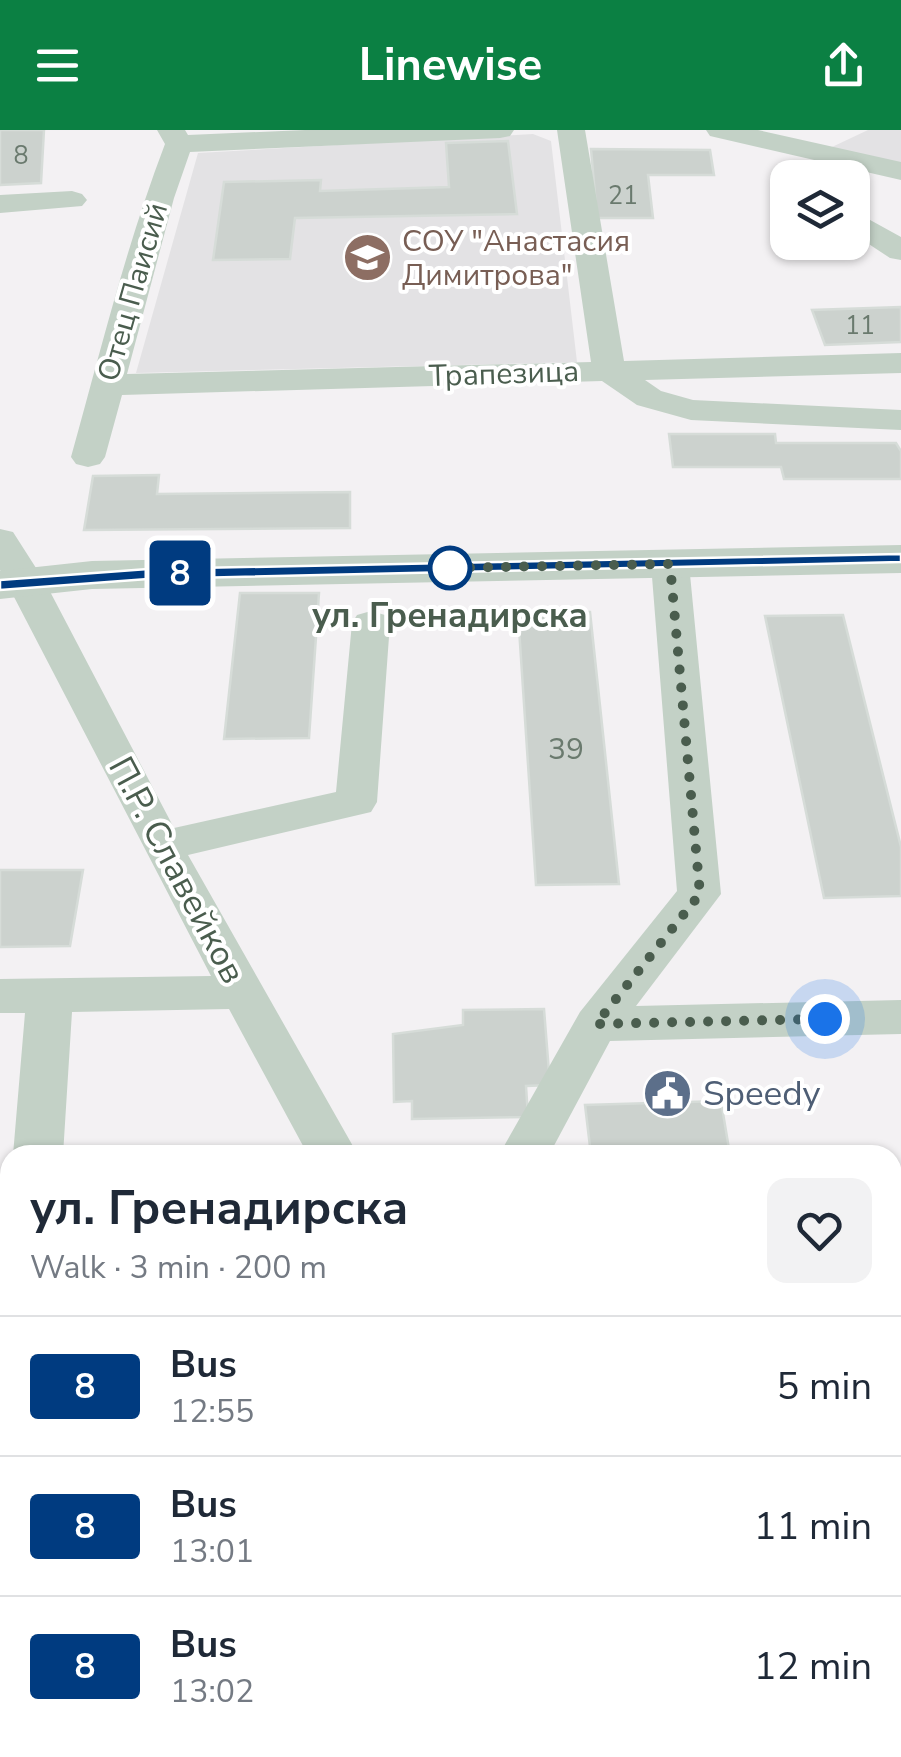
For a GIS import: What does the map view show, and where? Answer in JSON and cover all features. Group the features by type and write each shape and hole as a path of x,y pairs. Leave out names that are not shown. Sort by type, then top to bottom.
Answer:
{"street":[{"path":"175,137 500,130"},
{"path":"572,130 609,371 649,398 690,410 901,420"},
{"path":"718,130 804,140 901,171"},
{"path":"718,130 770,166"},
{"name":"Отец Паисий","path":"88,458 175,137"},
{"path":"0,204 72,200"},
{"path":"870,231 901,251"},
{"name":"Трапезица","path":"106,385 901,362"},
{"path":"7,564 177,548 901,530"},
{"path":"7,564 176,573 901,559"},
{"name":"П.Р. Славейков","path":"7,564 327,1145"},
{"path":"529,1145 596,1024 700,894 670,564"},
{"path":"162,846 356,802 371,623"},
{"path":"0,996 242,992"},
{"path":"39,1145 50,996"},
{"path":"596,1024 901,1017"}],"shaded area":[{"path":"868,130 901,130 901,171 870,160 832,147"},
{"name":"СОУ \"Анастасия Димитрова\"","path":"533,134 551,141 577,362 136,373 198,153"}],"building":[{"path":"0,130 44,130 41,183 0,185"},
{"path":"508,141 517,214 295,218 290,259 213,260 224,182 321,180 320,191 449,187 446,143"},
{"path":"591,149 710,150 714,175 648,175 653,218 597,218"},
{"path":"901,307 901,342 825,345 812,310"},
{"path":"669,434 775,434 776,443 896,443 901,451 901,479 784,479 781,467 673,467"},
{"path":"159,475 157,494 350,492 350,528 84,530 93,476"},
{"path":"240,593 319,593 309,738 224,739"},
{"path":"590,612 619,884 536,885 518,613"},
{"path":"843,615 901,847 901,896 824,898 765,616"},
{"path":"0,870 83,870 70,946 0,947"},
{"path":"544,1009 550,1085 526,1086 528,1117 412,1119 412,1101 394,1102 393,1034 463,1025 463,1010"},
{"path":"721,1101 728,1145 590,1145 585,1105"}],"bus line":[{"name":"8","path":"0,585 148,574 901,559"}],"place":[{"name":"СОУ \"Анастасия Димитрова\"","path":"367,258"},
{"name":"ул. Гренадирска","path":"450,568"},
{"name":"Speedy","path":"668,1093"}],"route":[{"path":"450,568 442,568 670,564 700,894 596,1024 825,1019"}]}
